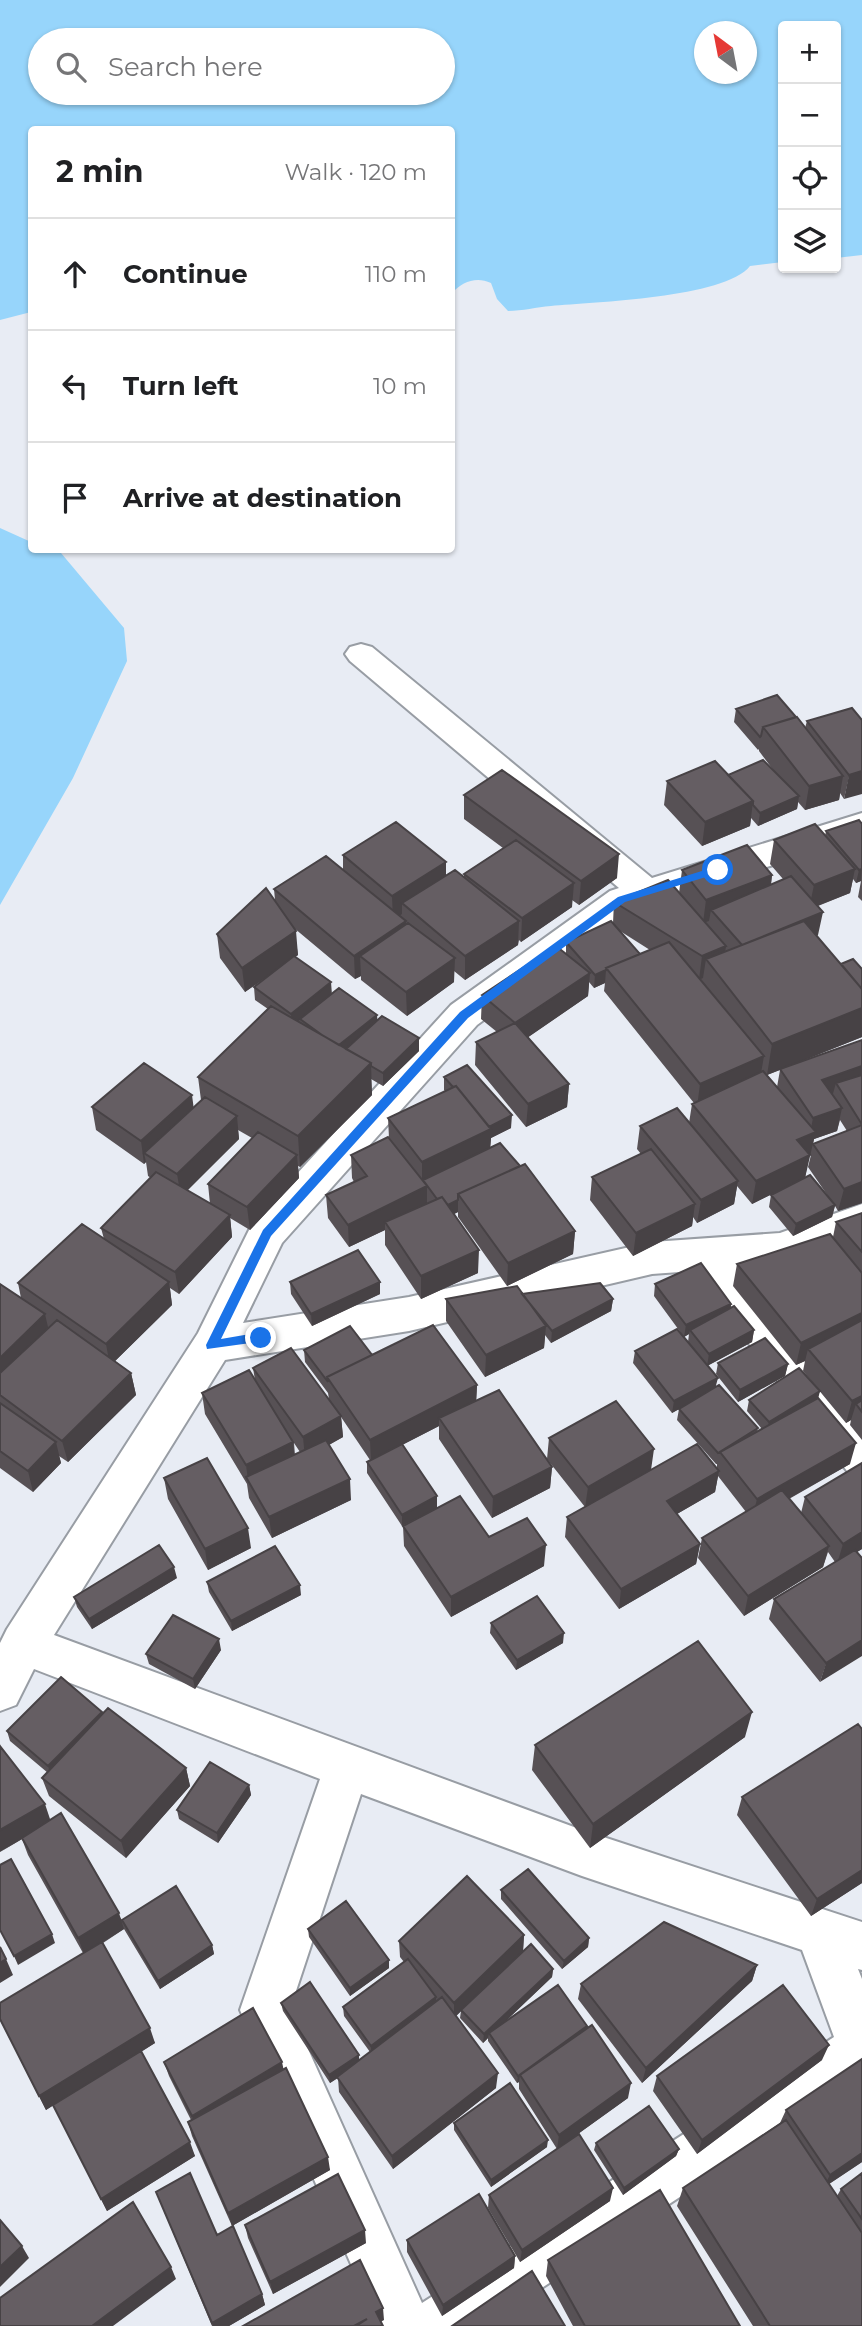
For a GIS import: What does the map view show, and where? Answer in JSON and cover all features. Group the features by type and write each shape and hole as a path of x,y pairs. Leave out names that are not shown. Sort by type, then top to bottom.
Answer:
{"street":[{"path":"361,654 646,892"},
{"path":"436,2326 862,2046 841,1940 347,1767 7,1672 212,1345 267,1233 464,1015 622,900 862,825"},
{"path":"212,1345 409,1314 652,1258 780,1249 862,1220"},
{"path":"702,1253 862,1458"},
{"path":"347,1767 265,2010 405,2326"}],"water":[{"path":"0,0 862,0 862,255 841,257 841,21 778,21 778,263 750,266 736,277 714,285 657,296 508,311 497,299 491,283 470,281 455,290 455,126 28,126 28,313 0,320"},
{"path":"0,528 28,541 28,553 61,553 124,628 127,661 73,778 0,905"}],"building":[{"path":"777,695 796,717 763,727 760,737 736,709"},
{"path":"852,708 862,720 862,771 849,775 807,721"},
{"path":"797,717 843,776 809,786 763,727"},
{"path":"763,760 799,796 760,813 753,801 728,775"},
{"path":"715,761 753,801 705,822 667,781"},
{"path":"502,770 619,854 581,881 464,795"},
{"path":"859,820 862,824 862,869 859,870 826,831"},
{"path":"396,822 446,862 392,896 343,855"},
{"path":"815,824 855,869 814,885 774,840"},
{"path":"516,840 574,883 522,918 464,874"},
{"path":"747,845 772,875 706,900 682,870"},
{"path":"326,856 406,921 354,956 274,889"},
{"path":"455,870 519,921 465,956 402,903"},
{"path":"791,876 823,912 742,945 711,910"},
{"path":"668,880 726,946 702,956 614,902"},
{"path":"266,888 296,931 242,968 217,934"},
{"path":"611,921 640,954 595,975 566,942"},
{"path":"804,921 862,989 862,1008 772,1044 706,959"},
{"path":"408,923 455,958 406,992 360,956"},
{"path":"669,942 764,1056 700,1084 606,968"},
{"path":"556,946 590,973 515,1023 482,995"},
{"path":"294,956 331,982 291,1014 254,987"},
{"path":"853,959 862,969 862,989 841,964"},
{"path":"339,988 377,1015 339,1045 300,1019"},
{"path":"271,1006 371,1063 298,1136 198,1077"},
{"path":"382,1016 419,1038 383,1073 346,1049"},
{"path":"515,1023 569,1084 528,1104 476,1042"},
{"path":"862,1040 862,1066 822,1080 842,1108 813,1118 780,1069"},
{"path":"144,1063 192,1095 141,1141 92,1107"},
{"path":"467,1065 512,1115 489,1127 456,1086 453,1087 444,1077"},
{"path":"763,1071 816,1132 797,1140 810,1155 756,1181 692,1104"},
{"path":"862,1075 862,1122 861,1123 836,1083"},
{"path":"456,1086 491,1129 422,1162 388,1118"},
{"path":"205,1097 237,1116 177,1174 144,1153"},
{"path":"677,1108 738,1181 701,1200 640,1126"},
{"path":"862,1125 862,1182 844,1189 813,1144"},
{"path":"258,1132 297,1155 247,1207 208,1184"},
{"path":"388,1137 427,1186 348,1225 326,1195 367,1176 351,1155"},
{"path":"500,1143 520,1166 458,1194 458,1200 448,1205 442,1197 437,1199 423,1180"},
{"path":"651,1149 695,1204 636,1233 592,1177"},
{"path":"525,1164 575,1231 508,1263 458,1194"},
{"path":"156,1172 230,1215 175,1272 101,1228"},
{"path":"810,1175 835,1205 796,1224 771,1195"},
{"path":"442,1197 479,1250 421,1276 385,1222"},
{"path":"862,1213 862,1252 836,1222"},
{"path":"82,1224 169,1282 106,1344 18,1283"},
{"path":"830,1234 862,1273 862,1313 801,1343 737,1264"},
{"path":"358,1250 380,1282 311,1314 290,1282"},
{"path":"701,1263 731,1304 686,1325 655,1284"},
{"path":"600,1283 613,1299 552,1331 522,1294"},
{"path":"0,1284 45,1314 0,1358"},
{"path":"517,1286 546,1326 486,1355 446,1299"},
{"path":"734,1306 754,1330 709,1354 690,1330"},
{"path":"57,1320 131,1373 62,1441 0,1395 0,1373"},
{"path":"862,1320 862,1396 852,1401 808,1349"},
{"path":"433,1325 477,1385 370,1440 327,1377"},
{"path":"350,1326 372,1355 327,1377 328,1382 304,1350"},
{"path":"677,1329 718,1378 674,1401 635,1351"},
{"path":"765,1338 788,1364 740,1390 718,1363"},
{"path":"291,1348 341,1416 303,1437 253,1368"},
{"path":"799,1368 820,1391 769,1422 749,1400"},
{"path":"249,1370 293,1442 246,1465 202,1393"},
{"path":"719,1385 758,1428 718,1453 679,1409"},
{"path":"499,1390 552,1467 493,1497 439,1418"},
{"path":"818,1398 856,1443 757,1499 720,1452"},
{"path":"862,1400 862,1412 856,1404"},
{"path":"616,1401 654,1449 588,1487 549,1438"},
{"path":"0,1403 56,1442 28,1471 0,1451"},
{"path":"326,1440 350,1479 269,1517 246,1477"},
{"path":"402,1444 437,1496 402,1515 367,1462"},
{"path":"697,1444 719,1471 667,1501 700,1544 621,1589 567,1517"},
{"path":"207,1458 248,1528 205,1549 164,1478"},
{"path":"862,1463 862,1532 843,1544 805,1497"},
{"path":"782,1490 829,1546 748,1596 702,1538"},
{"path":"460,1496 489,1537 527,1518 546,1545 451,1597 403,1526"},
{"path":"159,1545 174,1567 89,1619 74,1597"},
{"path":"275,1546 300,1585 231,1621 207,1582"},
{"path":"855,1550 862,1558 862,1640 826,1663 774,1599"},
{"path":"537,1596 564,1633 517,1660 491,1623"},
{"path":"173,1615 219,1639 193,1679 146,1654"},
{"path":"698,1641 752,1712 593,1824 535,1745"},
{"path":"61,1677 102,1712 48,1766 7,1731"},
{"path":"108,1708 186,1768 121,1841 42,1778"},
{"path":"858,1724 862,1729 862,1870 817,1899 742,1797"},
{"path":"0,1746 45,1804 0,1830"},
{"path":"210,1762 249,1785 217,1833 177,1810"},
{"path":"61,1813 119,1913 78,1938 22,1838"},
{"path":"11,1859 52,1934 14,1956 0,1930 0,1865"},
{"path":"528,1869 589,1938 564,1961 501,1890"},
{"path":"467,1876 524,1935 454,2003 399,1941"},
{"path":"176,1886 212,1945 158,1981 122,1920"},
{"path":"346,1901 389,1960 350,1988 308,1929"},
{"path":"664,1922 757,1965 646,2068 581,1984"},
{"path":"102,1942 150,2028 39,2096 0,2019 0,2003"},
{"path":"531,1944 553,1969 484,2034 461,2010"},
{"path":"0,1947 6,1959 0,1963"},
{"path":"408,1959 436,1997 371,2046 343,2007"},
{"path":"310,1982 359,2055 329,2075 281,2003"},
{"path":"558,1985 587,2026 518,2076 489,2033"},
{"path":"783,1985 829,2045 702,2140 657,2076"},
{"path":"442,1997 498,2073 392,2156 337,2077"},
{"path":"253,2008 282,2062 192,2116 164,2062"},
{"path":"592,2025 631,2083 559,2135 520,2075"},
{"path":"141,2051 190,2142 101,2199 53,2105"},
{"path":"862,2059 862,2153 830,2175 786,2110"},
{"path":"286,2068 328,2157 228,2213 188,2122"},
{"path":"510,2083 548,2140 491,2180 454,2123"},
{"path":"649,2106 679,2149 624,2188 596,2143"},
{"path":"786,2120 862,2233 862,2326 770,2326 683,2188"},
{"path":"579,2134 613,2188 522,2250 489,2195"},
{"path":"190,2173 217,2235 233,2226 262,2294 212,2323 156,2192"},
{"path":"862,2173 862,2219 841,2189"},
{"path":"338,2174 365,2230 270,2282 245,2225"},
{"path":"660,2190 740,2326 585,2326 548,2260"},
{"path":"479,2194 515,2256 443,2305 407,2240"},
{"path":"133,2202 171,2267 92,2326 0,2326 0,2298"},
{"path":"0,2220 22,2246 0,2267"},
{"path":"360,2260 383,2308 376,2312 383,2326 356,2326 367,2319 354,2326 243,2326"},
{"path":"532,2271 565,2326 452,2326"}],"route":[{"path":"261,1338 212,1345 267,1233 464,1015 622,900 718,870"}]}
